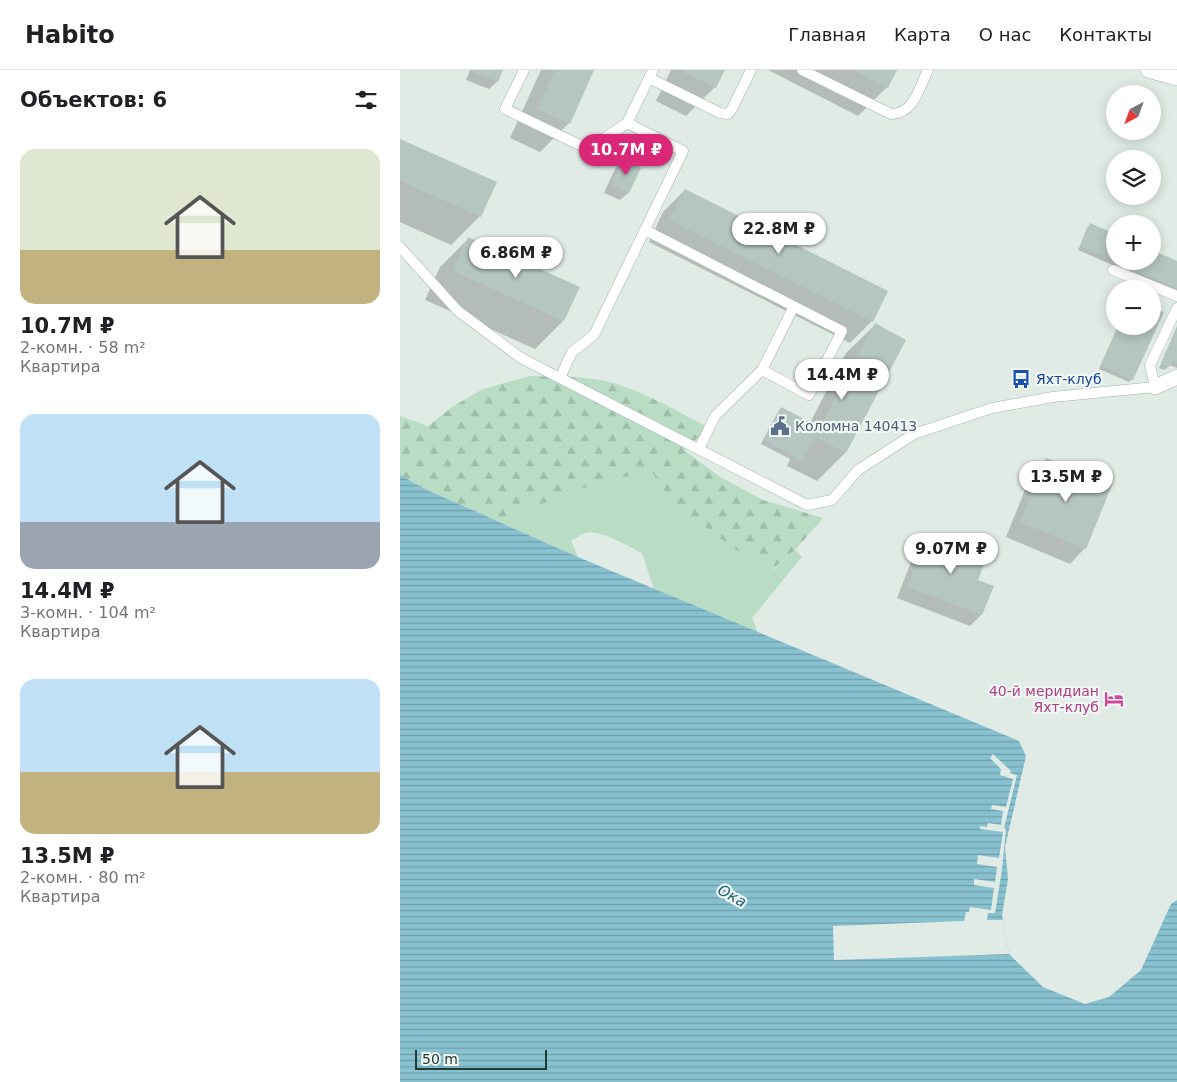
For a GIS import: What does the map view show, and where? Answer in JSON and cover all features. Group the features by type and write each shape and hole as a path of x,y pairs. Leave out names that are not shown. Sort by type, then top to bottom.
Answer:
{"street":[{"path":"1148,70 1177,78"},
{"path":"1155,387 1177,377"}],"lane":[{"path":"524,70 505,109 588,149 627,123 651,74 720,113 728,114 751,70"},
{"path":"802,70 891,114 901,114 910,108 928,70"},
{"path":"560,378 572,352 594,335 683,151 627,123"},
{"path":"645,230 842,331 809,395 762,370"},
{"path":"400,247 458,311 521,358 807,505 832,500 858,470 914,434 992,408 1053,397 1155,387 1150,365 1177,308"},
{"path":"1113,270 1177,296"},
{"path":"699,450 714,416 762,370 794,306"}],"green space":[{"path":"530,376 574,377 600,380 627,388 656,400 709,428 684,450 720,477 763,500 823,518 795,550 771,571 736,550 669,500 651,470 574,491 495,520 425,489 400,475 400,416 428,426 452,407 483,389"},
{"path":"651,470 669,500 772,571 795,550 802,557 752,618 758,633 654,589 642,553 614,539 598,533 583,534 571,541 578,557 495,520 574,491"}],"water":[{"name":"Ока","path":"400,475 425,489 578,557 1019,741 1026,756 1005,847 1008,879 1002,915 1009,954 1043,987 1085,1004 1109,997 1141,970 1171,904 1177,900 1177,1082 400,1082"}],"pier":[{"path":"993,754 1011,771 1010,773 1017,775 1004,828 1006,829 1002,870 995,913 988,913 987,920 1003,920 1009,954 834,960 833,926 964,921 966,912 969,912 970,907 991,910 994,888 974,885 974,879 995,882 997,867 977,864 978,855 999,858 1003,832 980,829 980,826 987,827 988,823 1001,825 1003,811 991,809 992,805 1006,807 1013,779 1000,775 1001,769 990,758"}],"building":[{"path":"474,70 503,70 498,82 473,72"},
{"path":"555,70 594,70 570,124 537,109"},
{"path":"684,70 725,70 716,88 683,72"},
{"path":"853,70 897,70 888,88"},
{"path":"400,139 497,182 481,217 400,181"},
{"path":"623,160 641,168 629,193 611,185"},
{"path":"685,189 888,291 873,322 669,220"},
{"path":"1090,223 1106,230 1106,257 1080,246"},
{"path":"468,237 580,287 564,321 453,271"},
{"path":"1161,254 1177,261 1177,288 1135,270 1161,270"},
{"path":"875,323 906,340 846,453 815,437 802,461 763,440 781,407 820,427"},
{"path":"1177,328 1177,363 1172,361 1169,367 1161,364"},
{"path":"1115,335 1154,335 1133,380 1101,365"},
{"path":"1046,458 1112,485 1086,549 1020,522"},
{"path":"927,536 949,544 952,537 970,544 967,551 986,559 978,580 994,586 982,615 907,587"}],"place":[{"name":"Яхт-клуб","path":"1021,379"},
{"name":"Коломна 140413","path":"780,426"},
{"name":"40-й меридиан Яхт-клуб","path":"1114,699"}]}
